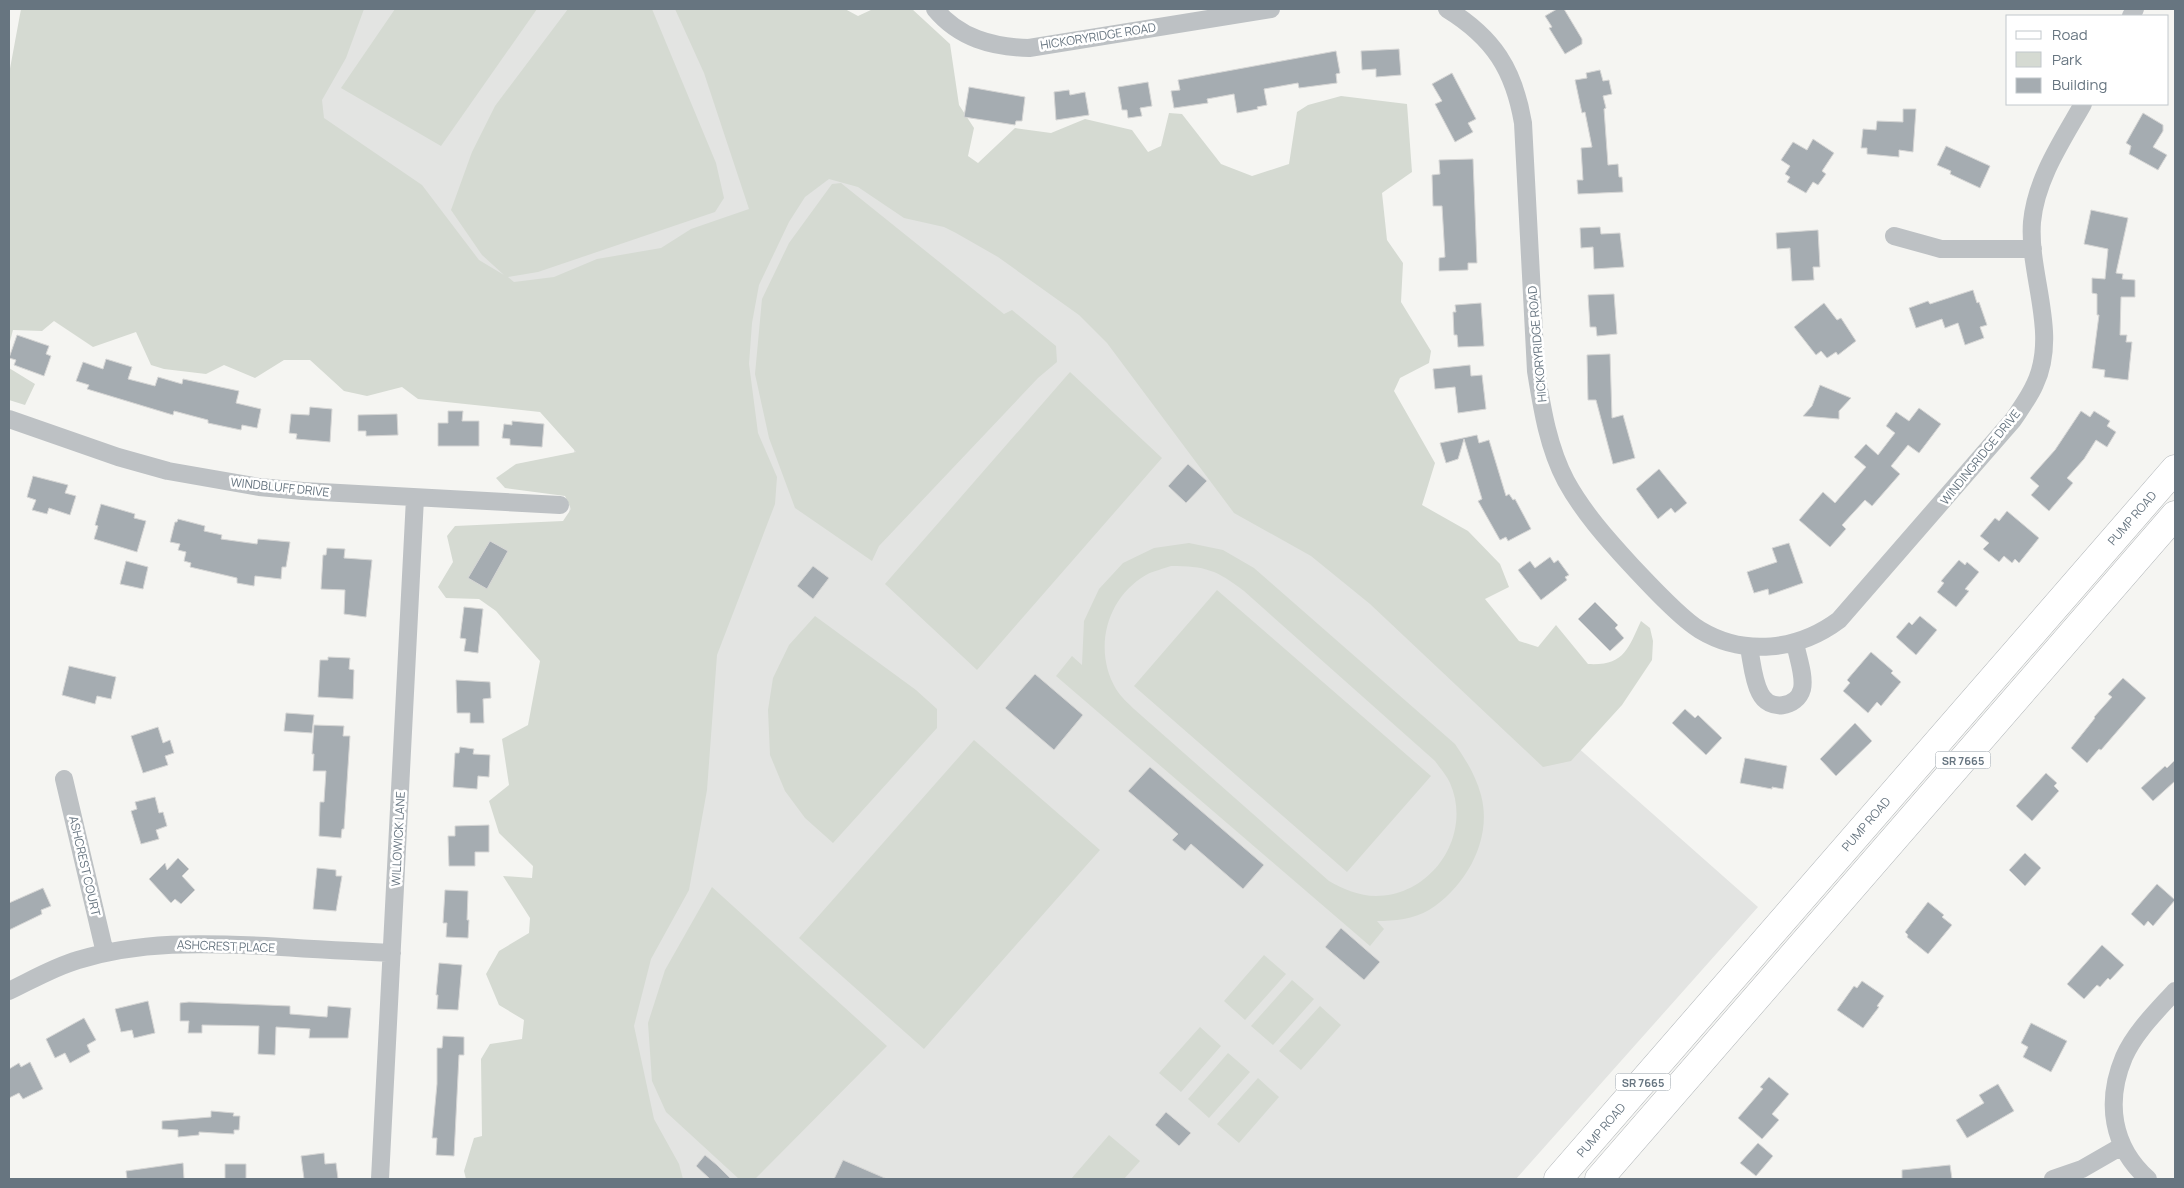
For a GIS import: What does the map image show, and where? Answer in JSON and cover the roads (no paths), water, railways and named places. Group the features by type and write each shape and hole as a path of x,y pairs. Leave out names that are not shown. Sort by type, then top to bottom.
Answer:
{"main road":[{"name":"PUMP ROAD","path":"1558,1179 2175,469"},
{"name":"SR 7665","path":"1599,1179 2175,515"}],"street":[{"name":"HICKORYRIDGE ROAD","path":"935,9 957,29 973,38 1004,47 1029,48 1271,9"},
{"name":"HICKORYRIDGE ROAD","path":"1447,9 1467,21 1494,49 1511,76 1518,97 1523,123 1536,371 1542,411 1552,446 1566,480 1596,526 1641,575 1700,630 1724,642 1749,648 1774,646"},
{"name":"WINDINGRIDGE DRIVE","path":"1774,646 1795,642 1824,631 1839,620 1854,605 2013,420 2036,384 2043,354 2044,330 2033,249 2032,224 2034,204 2046,170 2082,105"},
{"path":"1894,236 1941,249 2033,249"},
{"name":"WINDBLUFF DRIVE","path":"9,419 118,457 168,471 259,487 415,498 560,505"},
{"name":"WILLOWICK LANE","path":"380,1179 415,498"},
{"path":"1749,648 1760,693 1771,704 1786,705 1799,696 1802,688 1795,642"},
{"name":"ASHCREST COURT","path":"64,779 106,953"},
{"name":"ASHCREST PLACE","path":"9,991 57,967 106,953 169,944 203,943 392,953"},
{"path":"2148,1179 2127,1157 2116,1129 2114,1103 2116,1084 2124,1058 2146,1024 2175,991"},
{"path":"2053,1179 2082,1169 2122,1146"}]}
